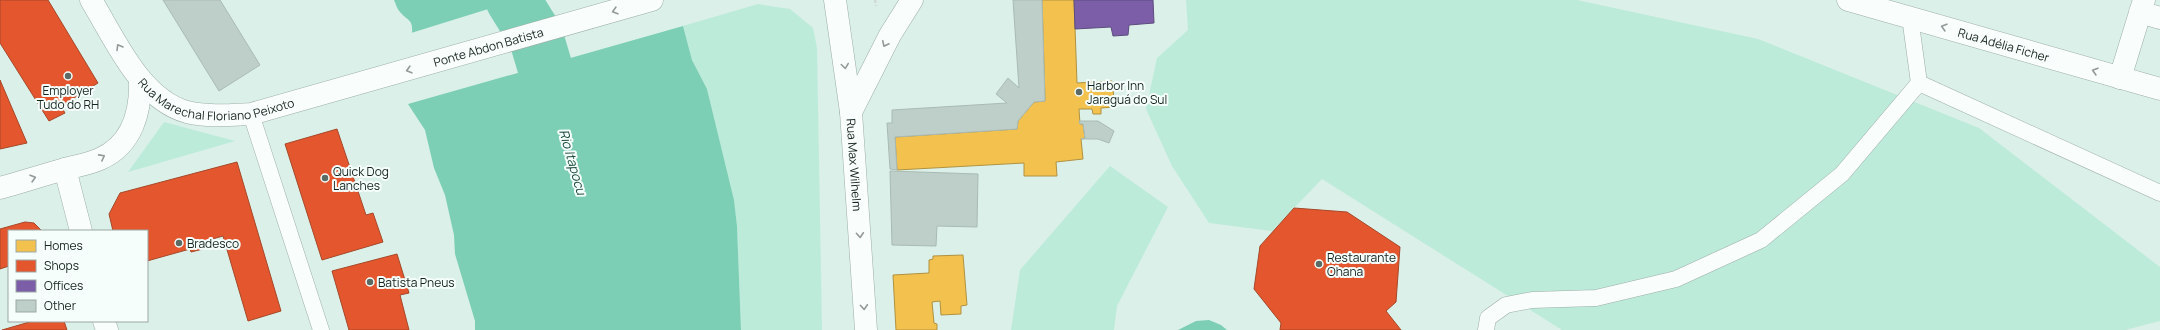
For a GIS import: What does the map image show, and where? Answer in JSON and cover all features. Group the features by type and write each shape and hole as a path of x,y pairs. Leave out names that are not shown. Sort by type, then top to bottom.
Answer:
{"main road":[{"path":"91,0 140,80"},
{"name":"Ponte Abdon Batista","path":"325,94 652,0"},
{"name":"Rua Max Wilhelm","path":"835,0 851,112 866,330"},
{"path":"851,112 890,35 912,0"},
{"name":"Rua Adélia Ficher","path":"1848,0 2160,89"},
{"path":"2120,78 2148,10"},
{"name":"Rua Marechal Floriano Peixoto","path":"140,80 169,105 187,112 219,116 251,114 325,94"},
{"name":"Rua Marechal Floriano Peixoto","path":"0,188 101,159 117,148 129,134 137,119 141,100 140,80"},
{"path":"65,169 81,230"}],"lane":[{"path":"1486,330 1488,318 1506,305 1532,300 1596,298 1676,279 1761,240 1842,174 1919,83 1910,17"},
{"path":"1919,83 2160,193"},
{"path":"251,114 321,330"}],"shaded area":[{"path":"1186,0 1577,0 1758,39 1979,128 2160,267 2160,321 2125,330 1562,330 1322,179 1272,231 1209,223 1172,166 1146,109 1157,58 1188,30"},
{"path":"758,4 790,9 813,28 817,48 822,330 741,330 737,226 734,200 707,89 692,60 683,26"},
{"path":"164,122 235,141 128,172"},
{"path":"1110,166 1168,207 1117,306 1114,330 1011,330 1020,270"}],"water":[{"path":"394,0 534,0 412,34 412,26 410,21 399,11"},
{"path":"683,26 692,60 707,89 734,200 737,226 741,330 475,330 475,321 455,254 454,235 445,195 434,168 425,130 408,104"},
{"path":"1209,320 1221,325 1227,330 1178,330 1196,321"}],"pier":[{"path":"517,0 536,0 413,36 411,35 411,33"},
{"path":"682,24 685,25 406,104 407,102"}],"building: Homes":[{"name":"Harbor Inn Jaraguá do Sul","path":"1042,0 1074,0 1077,83 1112,81 1115,107 1101,108 1101,114 1093,114 1092,109 1079,109 1080,124 1083,124 1085,138 1081,139 1083,159 1056,162 1057,176 1024,176 1024,163 897,170 895,137 1017,129 1018,121 1034,102 1045,101"},
{"path":"963,255 967,305 961,306 961,314 941,315 940,301 932,302 934,323 937,324 937,330 896,330 893,275 929,273 929,260 933,259 933,256"}],"building: Shops":[{"path":"0,0 48,0 98,83 61,106 65,113 49,121 0,43"},
{"path":"0,80 27,143 0,149"},
{"name":"Quick Dog Lanches","path":"337,129 366,215 373,213 383,242 322,260 285,144"},
{"name":"Bradesco","path":"237,162 281,311 248,321 223,236 209,240 211,247 191,252 190,249 148,261 148,230 113,230 109,214 120,193"},
{"path":"1294,208 1347,212 1400,247 1396,302 1386,311 1401,330 1280,330 1281,323 1254,289 1260,246"},
{"path":"25,222 34,223 41,230 8,230 8,266 0,269 0,229"},
{"name":"Batista Pneus","path":"397,254 409,293 400,295 409,330 349,330 332,271"},
{"path":"30,322 64,322 67,330 2,330"}],"building: Offices":[{"path":"1074,0 1153,0 1154,23 1129,25 1128,35 1113,36 1111,27 1075,29"}],"building: Other":[{"path":"163,0 220,0 260,65 219,91"},
{"path":"1013,0 1042,0 1045,101 1034,102 1018,121 1017,129 895,137 897,170 890,169 887,123 892,123 892,110 1007,103 996,94 1008,78 1019,88"},
{"path":"1079,121 1098,121 1114,131 1109,143 1098,139 1081,139 1085,138 1083,124 1080,124"},
{"path":"890,171 978,174 977,227 937,226 936,246 892,245"}],"waterway":[{"name":"Rio Itapocu","path":"513,0 536,37 566,138"}],"place":[{"name":"Employer Tudo do RH","path":"68,76"},
{"name":"Harbor Inn Jaraguá do Sul","path":"1079,92"},
{"name":"Quick Dog Lanches","path":"325,178"},
{"name":"Bradesco","path":"179,243"},
{"name":"Restaurante Ohana","path":"1319,264"},
{"name":"Batista Pneus","path":"370,282"}]}
